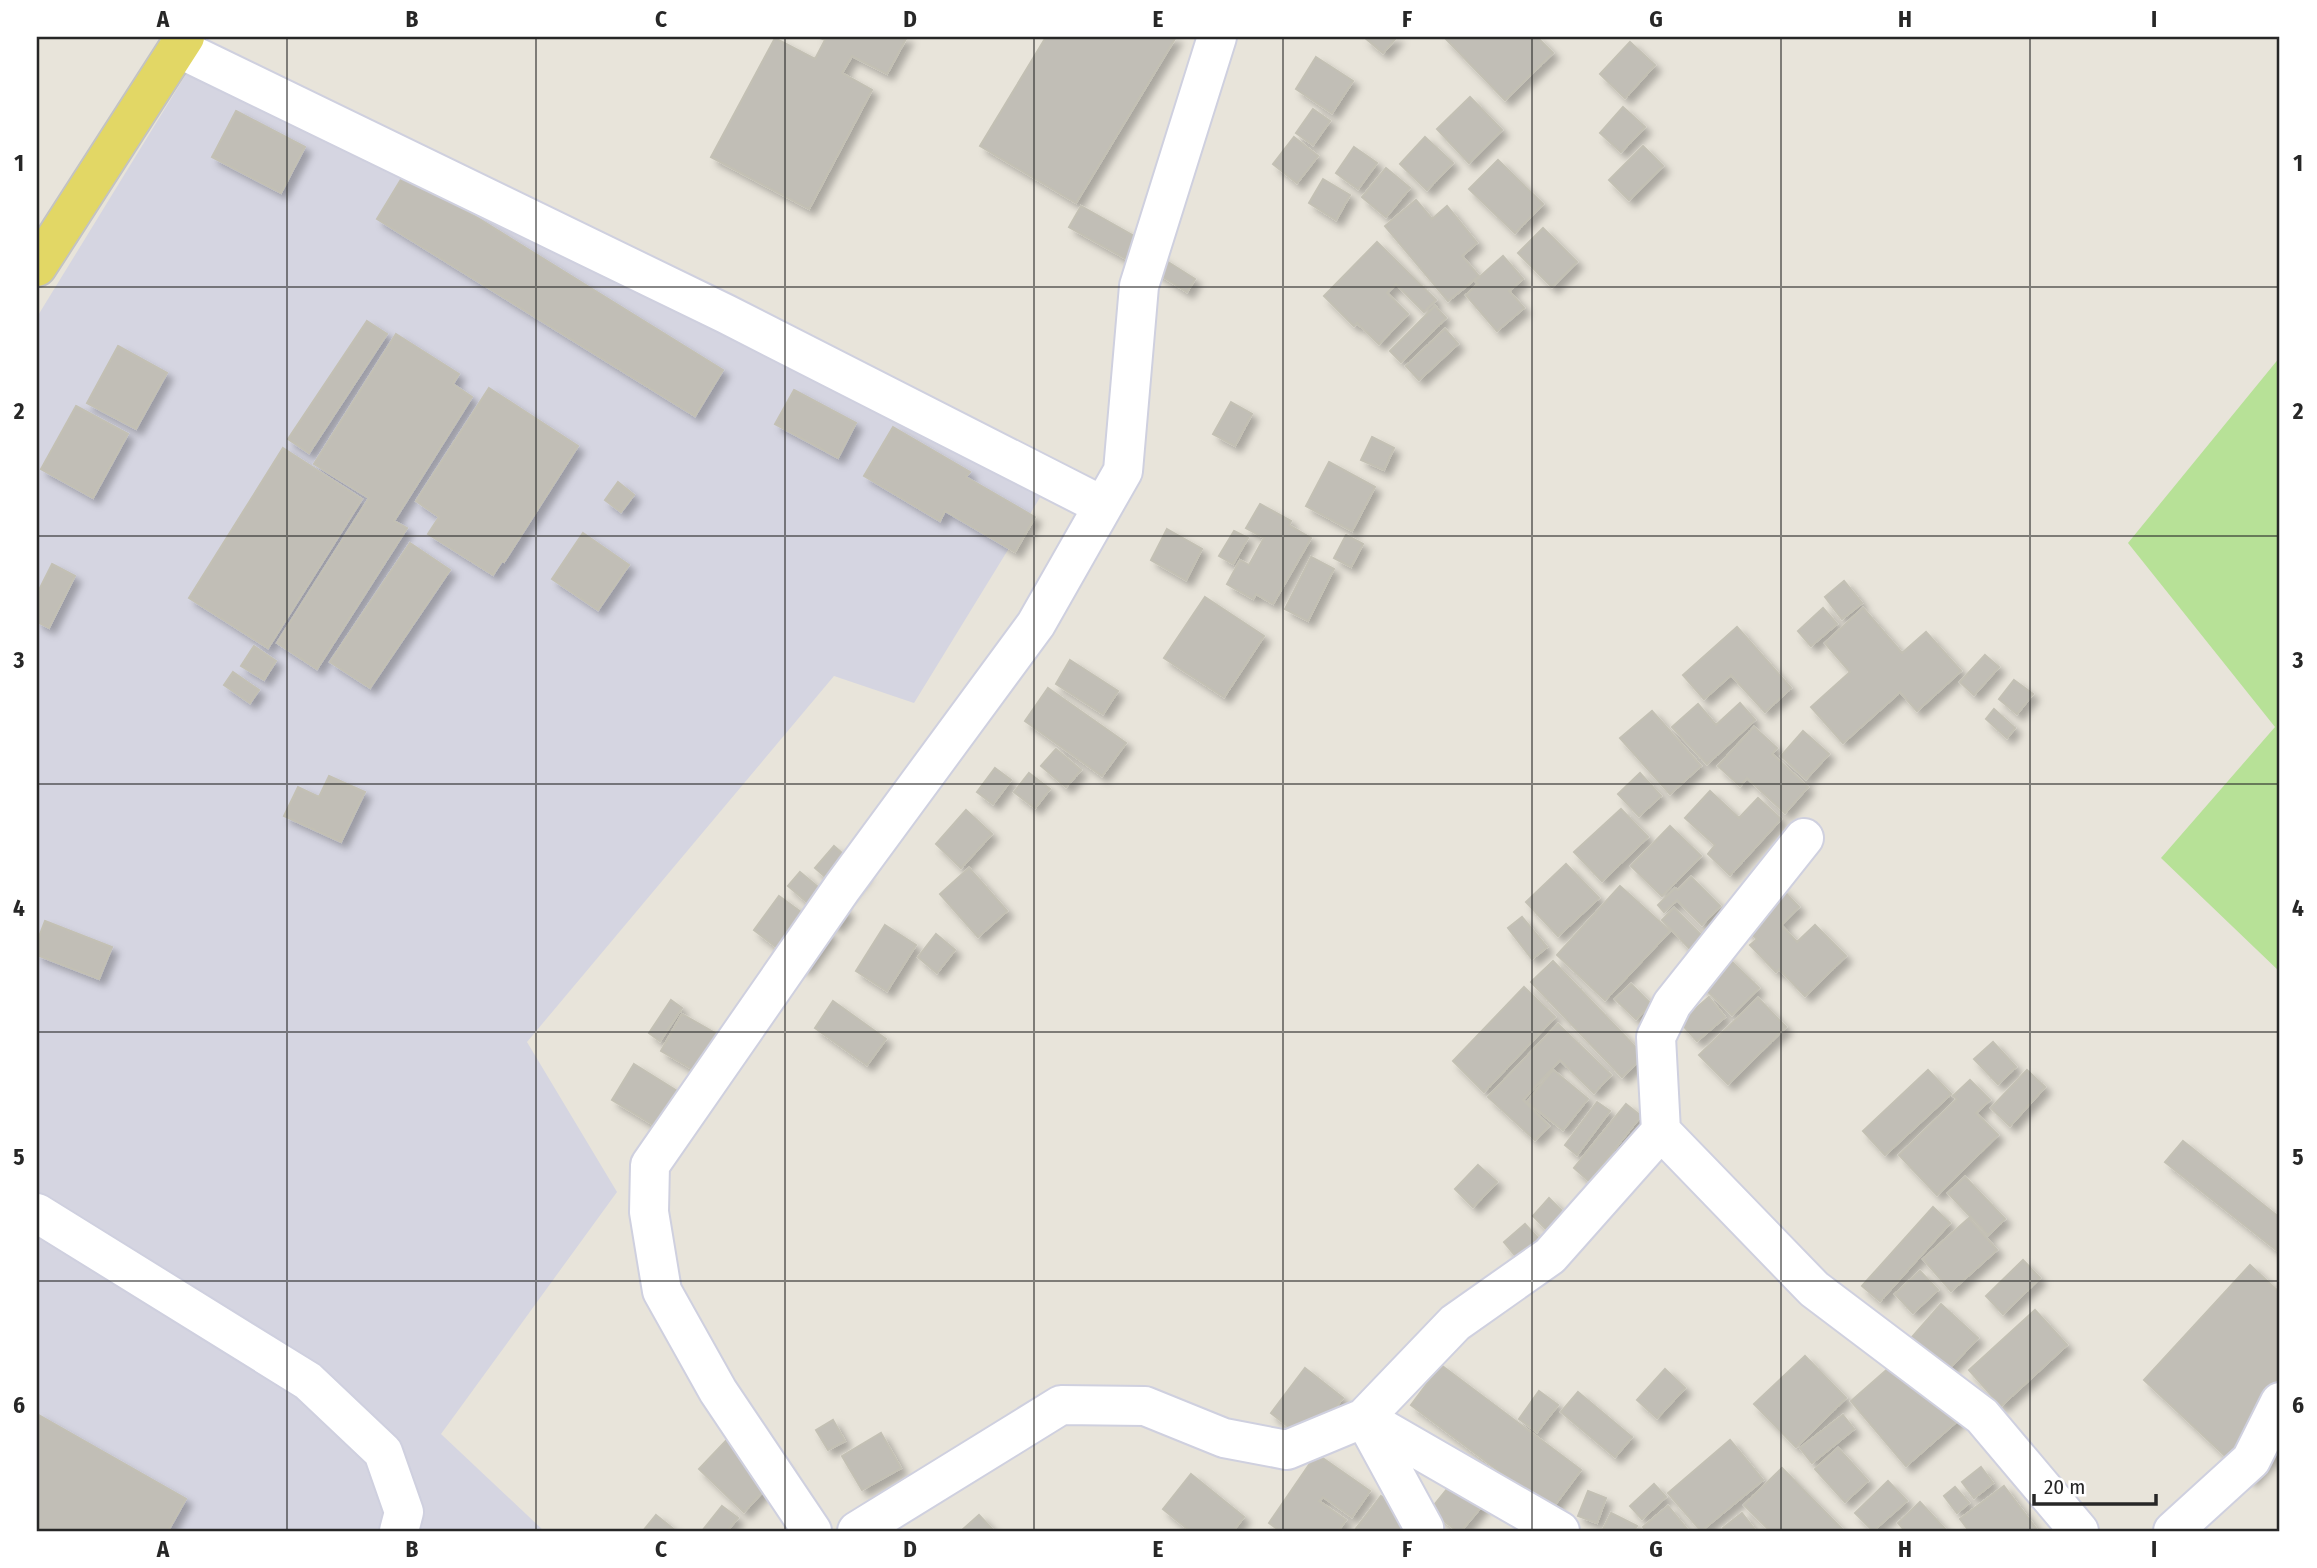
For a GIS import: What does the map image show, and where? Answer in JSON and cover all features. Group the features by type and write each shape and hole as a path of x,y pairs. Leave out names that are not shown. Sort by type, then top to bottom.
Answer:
{"main road":[{"path":"37,267 181,42"}],"street":[{"path":"812,1531 718,1391 662,1291 649,1212 650,1165 842,888 1036,624 1123,471 1139,286 1217,37"},
{"path":"181,42 1103,506"},
{"path":"1804,838 1672,1004 1656,1037 1661,1131 1814,1289 1982,1416 2079,1531"},
{"path":"857,1531 1061,1405 1145,1406 1224,1438 1287,1450 1364,1418 1455,1323 1550,1256 1661,1131"},
{"path":"37,1213 308,1381 383,1452 404,1512 399,1531"},
{"path":"2173,1531 2251,1460 2280,1402"},
{"path":"1364,1418 1424,1528 1422,1531"},
{"path":"1364,1418 1560,1531"}],"shaded area":[{"path":"188,71 1052,478 914,703 834,676 527,1042 617,1192 441,1434 544,1531 37,1531 37,317"}],"green space":[{"path":"2280,357 2280,972 2161,858 2275,727 2128,543"}],"building":[{"path":"818,37 907,37 887,74 852,56 842,73 872,90 809,209 711,157 775,38 815,59 825,40"},
{"path":"1046,37 1176,37 1076,203 980,146"},
{"path":"1364,37 1397,37 1383,53"},
{"path":"1444,37 1537,37 1553,53 1505,100"},
{"path":"1630,42 1655,65 1625,98 1600,74"},
{"path":"1316,57 1353,81 1332,113 1296,89"},
{"path":"1470,97 1502,130 1469,163 1437,129"},
{"path":"1623,107 1645,127 1621,152 1600,133"},
{"path":"1313,109 1330,121 1313,145 1296,133"},
{"path":"236,111 305,147 281,193 212,157"},
{"path":"1294,137 1318,156 1297,183 1273,164"},
{"path":"1425,137 1453,163 1427,190 1400,164"},
{"path":"1643,146 1663,166 1629,200 1609,180"},
{"path":"1354,147 1377,163 1358,189 1336,173"},
{"path":"1498,160 1543,204 1515,233 1469,189"},
{"path":"1386,168 1410,188 1386,217 1362,197"},
{"path":"405,173 723,370 695,416 377,219"},
{"path":"1323,179 1350,195 1336,220 1309,203"},
{"path":"1416,200 1432,219 1447,206 1477,243 1462,256 1479,276 1448,301 1385,226"},
{"path":"1081,206 1148,244 1137,265 1069,227"},
{"path":"1543,228 1577,262 1552,287 1518,253"},
{"path":"1377,242 1436,300 1424,312 1396,284 1387,293 1408,314 1379,344 1357,323 1354,326 1324,296"},
{"path":"1157,255 1195,279 1187,292 1149,268"},
{"path":"1503,256 1523,279 1509,291 1524,308 1497,331 1466,295 1478,284 1475,281"},
{"path":"1435,306 1446,318 1401,362 1390,351"},
{"path":"367,321 387,334 309,453 288,439"},
{"path":"1445,329 1458,344 1419,380 1406,366"},
{"path":"396,334 459,374 453,384 472,397 394,521 407,528 317,669 277,643 369,498 314,464"},
{"path":"118,346 167,373 136,429 87,403"},
{"path":"489,388 578,446 493,575 428,534 439,517 416,501"},
{"path":"794,390 856,423 838,458 775,424"},
{"path":"1231,402 1252,414 1235,446 1213,434"},
{"path":"76,406 128,434 93,498 41,469"},
{"path":"893,427 970,472 966,477 1035,517 1015,552 945,511 940,521 864,476"},
{"path":"1372,437 1394,448 1384,470 1361,460"},
{"path":"283,448 362,499 268,648 189,598"},
{"path":"1329,462 1375,487 1352,531 1306,506"},
{"path":"618,482 634,495 621,512 605,500"},
{"path":"1260,504 1291,521 1289,525 1311,538 1273,604 1256,594 1253,599 1227,584 1240,560 1249,565 1264,538 1246,528"},
{"path":"1167,529 1202,549 1186,580 1151,560"},
{"path":"1234,531 1248,538 1233,564 1219,556"},
{"path":"583,533 629,565 598,610 552,579"},
{"path":"1346,535 1363,544 1351,567 1334,558"},
{"path":"410,543 450,570 370,688 330,662"},
{"path":"1311,557 1334,569 1308,621 1285,609"},
{"path":"52,564 75,576 49,628 37,622 37,594"},
{"path":"1844,581 1862,603 1842,619 1825,597"},
{"path":"1205,597 1264,636 1224,697 1164,658"},
{"path":"1823,608 1837,624 1811,646 1798,631"},
{"path":"1863,608 1902,653 1926,632 1961,671 1917,711 1900,692 1843,743 1811,707 1850,672 1825,643"},
{"path":"1737,627 1791,688 1765,712 1731,675 1704,699 1683,675"},
{"path":"254,646 276,661 264,680 241,666"},
{"path":"1985,655 1999,667 1974,695 1960,682"},
{"path":"1070,660 1118,691 1103,714 1056,684"},
{"path":"233,672 259,690 250,703 224,685"},
{"path":"2014,680 2033,694 2017,714 1999,699"},
{"path":"1048,688 1126,743 1102,776 1025,721"},
{"path":"1740,703 1755,720 1707,764 1672,727 1698,704 1716,725"},
{"path":"1994,709 2015,728 2007,738 1986,719"},
{"path":"1652,711 1701,766 1670,794 1620,738"},
{"path":"1754,727 1777,748 1772,754 1808,787 1785,813 1747,778 1740,786 1718,766"},
{"path":"1803,731 1829,754 1806,779 1781,756"},
{"path":"1056,749 1081,770 1066,787 1041,766"},
{"path":"995,768 1011,780 993,804 977,792"},
{"path":"1029,773 1050,789 1035,808 1014,792"},
{"path":"1640,773 1661,796 1639,816 1618,794"},
{"path":"329,776 365,792 341,842 284,816 298,787 319,797"},
{"path":"1710,791 1739,818 1758,798 1781,819 1730,875 1708,854 1715,845 1685,818"},
{"path":"1621,809 1648,837 1602,881 1574,852"},
{"path":"966,810 992,834 961,868 936,844"},
{"path":"1670,826 1701,856 1662,896 1631,866"},
{"path":"834,846 865,873 846,895 815,868"},
{"path":"1566,864 1599,898 1558,936 1526,902"},
{"path":"969,868 1007,911 978,937 940,894"},
{"path":"800,872 848,912 836,927 788,886"},
{"path":"1691,877 1720,906 1702,925 1677,900 1664,912 1658,905"},
{"path":"1620,886 1670,931 1605,1000 1557,955"},
{"path":"1780,887 1799,907 1781,925 1797,942 1815,925 1846,956 1805,996 1779,969 1776,972 1750,945 1757,939 1742,925"},
{"path":"779,896 831,934 805,969 754,930"},
{"path":"1674,908 1704,938 1691,950 1662,920"},
{"path":"1522,917 1547,947 1532,959 1508,928"},
{"path":"45,921 112,947 99,979 37,955 37,942"},
{"path":"885,925 916,945 887,991 856,971"},
{"path":"936,934 955,950 937,973 918,957"},
{"path":"1726,956 1759,988 1732,1015 1699,983"},
{"path":"1553,961 1644,1056 1622,1077 1531,982"},
{"path":"1631,984 1651,1004 1636,1019 1615,999"},
{"path":"1524,987 1555,1017 1484,1092 1453,1061"},
{"path":"1709,997 1725,1017 1697,1041 1680,1022"},
{"path":"1758,998 1786,1027 1728,1084 1699,1055"},
{"path":"671,1000 682,1008 660,1041 649,1033"},
{"path":"833,1001 886,1039 867,1065 815,1028"},
{"path":"682,1014 731,1042 709,1079 661,1051"},
{"path":"1558,1024 1611,1075 1594,1093 1560,1060 1523,1100 1549,1126 1535,1140 1488,1097"},
{"path":"1993,1042 2016,1067 1998,1084 1974,1059"},
{"path":"634,1064 682,1094 660,1129 612,1100"},
{"path":"1553,1070 1588,1099 1563,1130 1527,1102"},
{"path":"1928,1070 1951,1094 1885,1155 1863,1131"},
{"path":"2027,1070 2045,1087 2010,1126 1991,1108"},
{"path":"1970,1080 1990,1100 1976,1113 1998,1135 1937,1195 1899,1155 1957,1099 1953,1096"},
{"path":"1597,1102 1610,1111 1577,1155 1565,1145"},
{"path":"1626,1104 1641,1116 1589,1181 1574,1168"},
{"path":"2183,1141 2280,1218 2280,1253 2165,1162"},
{"path":"1478,1165 1497,1182 1473,1207 1455,1189"},
{"path":"1965,1177 2005,1219 1988,1235 1948,1193"},
{"path":"1549,1198 1566,1215 1549,1232 1533,1216"},
{"path":"1933,1207 1950,1223 1880,1301 1862,1286"},
{"path":"1969,1218 1997,1250 1951,1291 1923,1259"},
{"path":"1525,1224 1545,1246 1523,1265 1504,1242"},
{"path":"2023,1260 2040,1278 2003,1314 1986,1296"},
{"path":"2250,1265 2280,1293 2280,1449 2251,1480 2144,1380"},
{"path":"1920,1271 1938,1290 1913,1313 1895,1294"},
{"path":"1941,1304 1978,1338 1942,1376 1906,1344"},
{"path":"2035,1310 2067,1345 2001,1406 1969,1370"},
{"path":"1907,1352 1962,1417 1906,1466 1851,1401"},
{"path":"1805,1356 1846,1398 1796,1447 1754,1404"},
{"path":"1441,1365 1581,1470 1551,1510 1411,1405"},
{"path":"1305,1368 1343,1398 1308,1442 1271,1413"},
{"path":"1665,1369 1685,1388 1657,1418 1637,1400"},
{"path":"1539,1391 1558,1405 1537,1432 1519,1419"},
{"path":"1578,1392 1632,1437 1615,1457 1561,1412"},
{"path":"37,1414 186,1499 168,1531 37,1531"},
{"path":"1843,1415 1854,1429 1812,1463 1800,1448"},
{"path":"833,1420 845,1441 828,1450 816,1430"},
{"path":"741,1425 786,1467 744,1512 699,1469"},
{"path":"881,1433 901,1468 862,1490 842,1456"},
{"path":"1730,1440 1763,1480 1701,1531 1668,1493"},
{"path":"1838,1448 1868,1481 1845,1502 1815,1469"},
{"path":"1315,1456 1319,1460 1321,1457 1370,1491 1352,1517 1323,1497 1319,1501 1346,1520 1338,1531 1280,1531 1269,1523"},
{"path":"1469,1462 1499,1486 1461,1531 1457,1531 1430,1510"},
{"path":"1981,1467 1993,1483 1974,1498 1962,1482"},
{"path":"1782,1468 1844,1531 1770,1531 1744,1505"},
{"path":"1191,1474 1244,1517 1233,1531 1190,1531 1163,1509"},
{"path":"1888,1481 1907,1501 1873,1531 1855,1513"},
{"path":"1654,1484 1666,1497 1642,1519 1630,1506"},
{"path":"2004,1486 2038,1531 1969,1531 1960,1519"},
{"path":"1955,1487 1969,1503 1957,1513 1944,1496"},
{"path":"1588,1491 1606,1498 1597,1523 1578,1516"},
{"path":"1381,1496 1420,1526 1415,1531 1354,1531"},
{"path":"1920,1502 1947,1531 1905,1531 1898,1523"},
{"path":"722,1506 738,1518 727,1531 702,1531"},
{"path":"1668,1506 1687,1529 1646,1531 1643,1527"},
{"path":"1611,1513 1637,1526 1634,1531 1602,1531"},
{"path":"1742,1513 1756,1531 1725,1531 1723,1528"},
{"path":"656,1515 676,1531 643,1531"},
{"path":"979,1515 994,1531 961,1531"}]}
